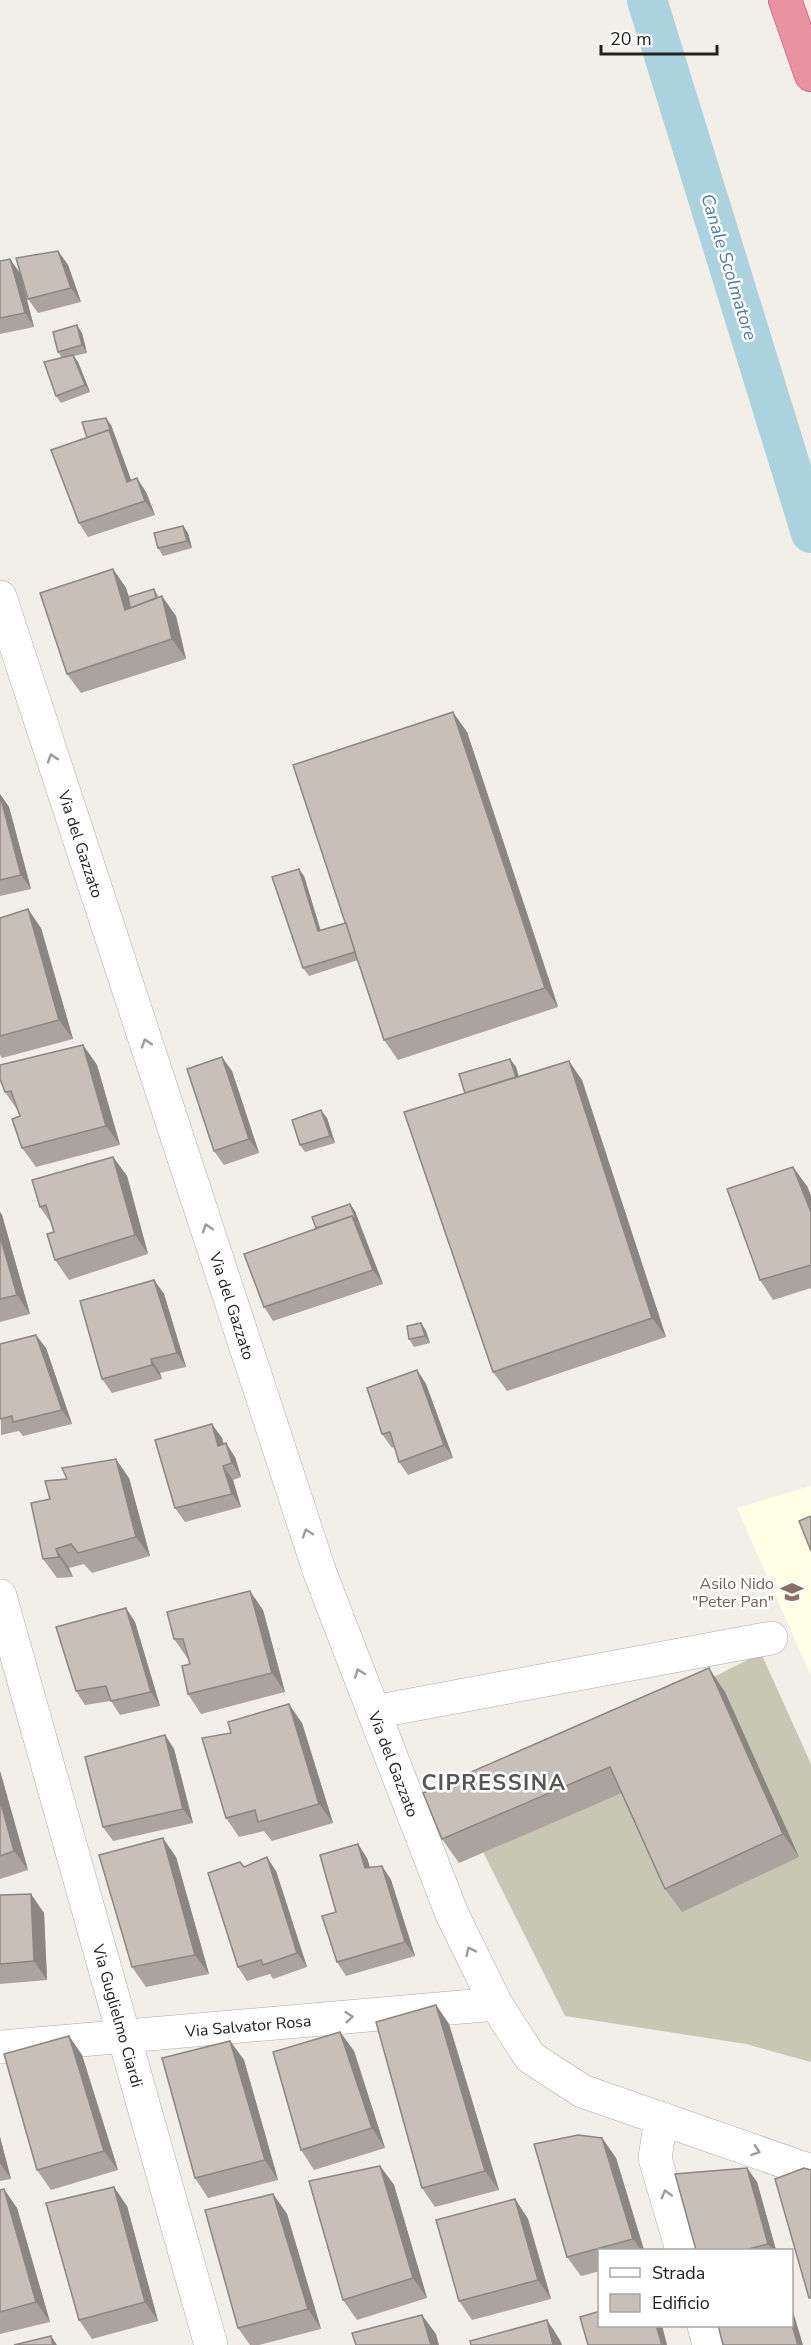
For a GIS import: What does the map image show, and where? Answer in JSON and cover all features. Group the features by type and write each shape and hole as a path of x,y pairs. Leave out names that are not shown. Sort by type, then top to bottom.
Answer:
{"highway":[{"path":"785,0 811,75"}],"street":[{"name":"Via del Gazzato","path":"0,597 11,667 320,1573 452,1914 496,2004 530,2057 582,2091 811,2171"},
{"name":"Via Guglielmo Ciardi","path":"0,1596 13,1691 124,2036 211,2345"},
{"path":"374,1712 771,1638"},
{"name":"Via Salvator Rosa","path":"0,2046 496,2004"},
{"path":"662,2118 655,2158 682,2249"},
{"path":"704,2327 709,2345"}],"shaded area":[{"name":"Asilo Nido \"Peter Pan\"","path":"811,1486 811,1676 737,1508"},
{"path":"761,1653 811,1764 811,2062 746,2044 565,2016 460,1806"}],"building":[{"path":"58,251 71,288 28,299 16,258"},
{"path":"10,259 25,313 0,318 0,261"},
{"path":"77,325 82,345 58,352 53,332"},
{"path":"73,355 85,385 56,396 44,362"},
{"path":"106,418 113,437 109,430 87,438 82,422"},
{"path":"109,430 127,482 137,478 145,501 79,523 51,450"},
{"path":"183,526 187,541 158,548 154,533"},
{"path":"113,569 125,610 162,596 172,639 67,674 40,593"},
{"path":"154,589 156,598 130,608 128,597"},
{"path":"453,712 545,988 384,1040 293,765"},
{"path":"0,795 21,875 0,880"},
{"path":"299,869 318,931 346,923 355,952 303,968 272,877"},
{"path":"28,909 59,1020 0,1036 0,918"},
{"path":"83,1045 106,1126 22,1148 12,1119 20,1116 11,1091 5,1092 0,1079 0,1065"},
{"path":"222,1057 249,1139 214,1151 187,1069"},
{"path":"510,1059 516,1077 465,1093 459,1074"},
{"path":"569,1061 652,1318 493,1372 404,1112"},
{"path":"321,1110 330,1136 300,1145 292,1120"},
{"path":"113,1157 135,1235 55,1260 47,1234 54,1232 46,1205 40,1207 32,1180"},
{"path":"793,1167 811,1212 811,1265 760,1280 727,1189"},
{"path":"350,1204 357,1222 352,1216 316,1228 312,1217"},
{"path":"352,1216 373,1270 264,1307 244,1254"},
{"path":"0,1236 17,1295 0,1299"},
{"path":"154,1280 177,1353 151,1359 152,1365 102,1379 80,1301"},
{"path":"421,1323 425,1336 409,1339 407,1326"},
{"path":"36,1335 62,1410 13,1422 12,1416 0,1419 0,1344"},
{"path":"417,1370 444,1445 399,1462 390,1432 382,1434 367,1388"},
{"path":"212,1424 218,1446 226,1443 232,1463 223,1466 232,1494 175,1508 155,1440"},
{"path":"116,1459 136,1537 78,1553 71,1544 56,1549 59,1557 43,1559 31,1503 50,1499 45,1481 67,1479 62,1468"},
{"path":"811,1516 811,1551 799,1521"},
{"path":"250,1591 272,1673 188,1694 182,1666 190,1664 183,1639 174,1639 167,1612"},
{"path":"126,1608 151,1692 111,1701 106,1686 76,1691 56,1627"},
{"path":"709,1668 783,1834 665,1889 610,1767 442,1839 423,1793"},
{"path":"289,1704 319,1804 258,1822 255,1810 226,1818 202,1738 231,1733 228,1722"},
{"path":"165,1735 183,1809 103,1827 85,1757"},
{"path":"0,1800 14,1851 0,1856"},
{"path":"163,1838 195,1955 132,1967 99,1855"},
{"path":"358,1844 365,1868 382,1866 405,1942 337,1962 322,1916 336,1912 320,1855"},
{"path":"267,1857 297,1953 263,1965 261,1960 238,1967 208,1873 240,1862 244,1867"},
{"path":"31,1894 34,1961 0,1964 0,1895"},
{"path":"436,2005 485,2171 422,2188 376,2022"},
{"path":"340,2032 372,2128 301,2150 273,2052"},
{"path":"69,2036 104,2151 37,2170 4,2054"},
{"path":"230,2041 265,2160 195,2178 162,2058"},
{"path":"578,2135 602,2138 633,2239 567,2257 534,2144"},
{"path":"380,2166 413,2278 343,2300 309,2181"},
{"path":"747,2168 768,2244 749,2249 696,2249 675,2174"},
{"path":"804,2168 811,2170 811,2298 809,2298 775,2179"},
{"path":"114,2187 145,2302 79,2320 46,2203"},
{"path":"4,2189 36,2302 0,2312 0,2190"},
{"path":"273,2194 308,2309 238,2328 205,2210"},
{"path":"515,2199 538,2280 459,2301 436,2220"},
{"path":"598,2312 598,2327 657,2327 662,2345 588,2345 580,2317"},
{"path":"422,2315 431,2345 356,2345 352,2333"},
{"path":"547,2320 553,2345 471,2345 470,2341"},
{"path":"718,2327 793,2327 798,2345 723,2345"},
{"path":"51,2336 53,2345 14,2345"}],"waterway":[{"name":"Canale Scolmatore","path":"647,0 811,533"}],"place":[{"name":"Asilo Nido \"Peter Pan\"","path":"792,1592"}],"district":[{"name":"CIPRESSINA","path":"494,1782"}]}
